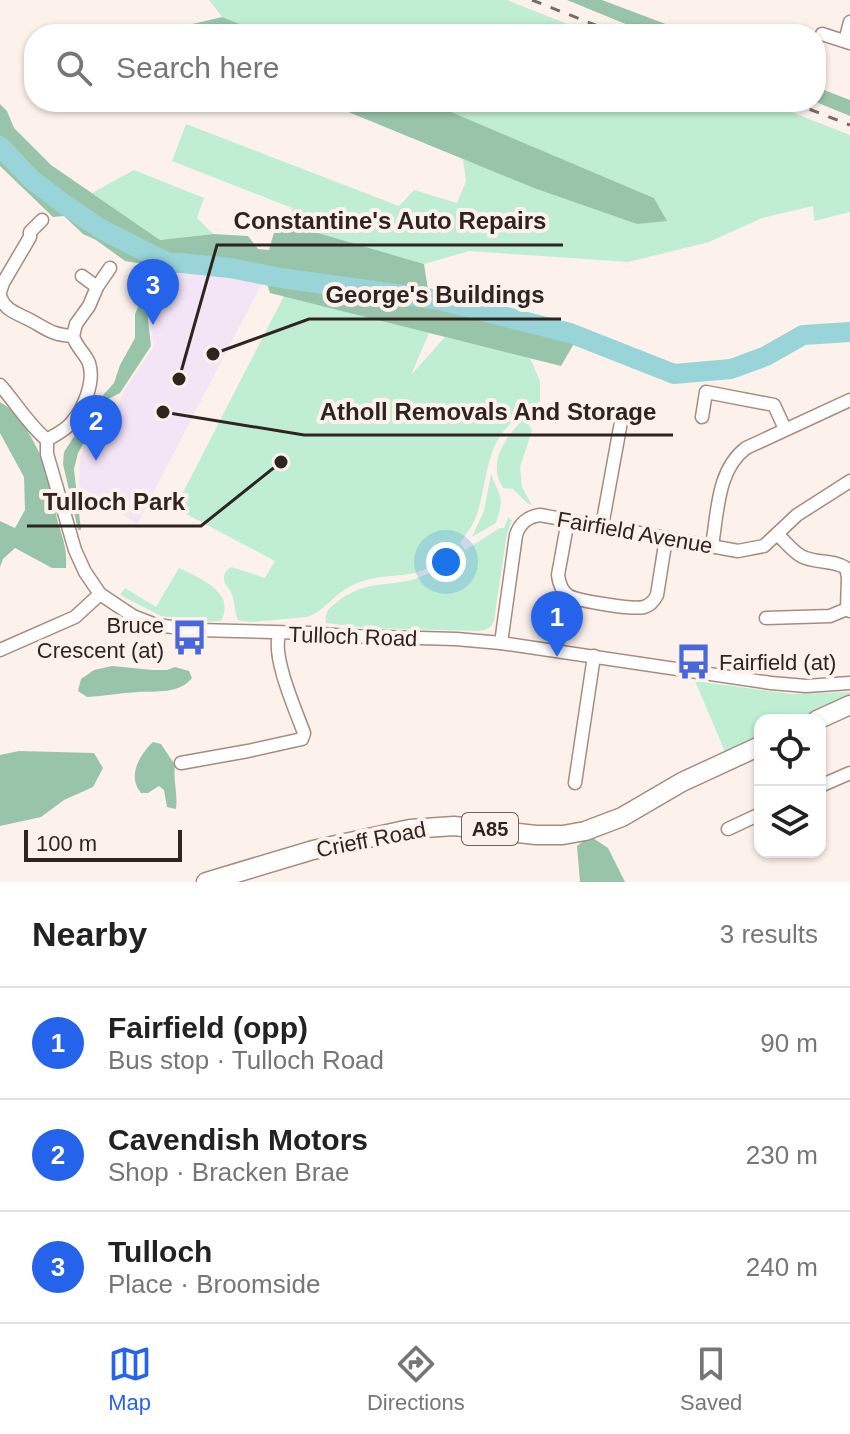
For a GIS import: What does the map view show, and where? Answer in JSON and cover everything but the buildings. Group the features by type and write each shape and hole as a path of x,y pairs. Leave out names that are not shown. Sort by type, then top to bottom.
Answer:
{"main road":[{"path":"826,716 850,705"},
{"name":"Crieff Road","path":"206,882 313,850 410,829 454,826 536,835 585,831 622,817 682,782 754,749"}],"street":[{"path":"826,35 847,42 850,22"},
{"path":"42,220 25,229 30,237 3,283 0,294 5,306 13,313 51,333 73,336"},
{"path":"0,385 33,428 47,440 73,422 90,388 91,376 85,355 73,336 76,324 110,268"},
{"path":"82,276 97,287"},
{"path":"702,417 706,392 774,405 785,429"},
{"path":"712,545 722,482 731,463 746,448 850,400"},
{"path":"602,526 621,422"},
{"name":"Tulloch Road","path":"47,440 47,454 75,550 85,572 100,594 133,616 156,625 197,630 456,639 771,683 806,686 850,683"},
{"name":"Fairfield Avenue","path":"501,643 516,535 526,520 540,515 738,551 764,546 797,515 850,481"},
{"path":"568,520 559,584 570,597 606,604 636,609 653,602 657,595 666,538"},
{"path":"766,618 830,616 849,610 846,568 837,563 802,557 777,534"},
{"path":"0,650 75,617 100,594"},
{"path":"181,763 302,739 304,733 285,683 278,652 280,633"},
{"path":"575,783 594,656"},
{"path":"826,783 850,773"},
{"path":"728,829 754,817"}],"shaded area":[{"path":"179,268 263,281 137,524 79,486 80,456 117,408 124,391 154,346 148,313"}],"green space":[{"path":"209,0 507,0 568,24 239,24 222,17"},
{"path":"567,0 602,0 666,24 626,24"},
{"path":"222,17 239,24 193,24"},
{"path":"826,91 850,100 850,116 826,106"},
{"path":"0,104 7,111 14,128 51,165 160,240 213,234 248,236 258,249 269,250 275,229 291,225 424,264 430,302 583,328 561,366 270,293 266,281 175,268 147,311 151,346 120,393 108,399 78,453 74,469 81,530 78,530 63,464 64,452 96,403 114,383 135,338 135,314 157,266 125,261 83,234 64,216 53,217 0,166"},
{"path":"348,112 451,112 654,198 667,221 637,224 534,188"},
{"path":"449,112 791,112 850,135 850,212 814,221 813,206 762,218 709,242 628,262 469,251 424,264 291,225 292,208 172,161 186,124 399,206 414,190 457,203 466,181 463,159 637,224 666,220 654,198"},
{"path":"134,170 204,198 197,218 213,234 160,240 92,193"},
{"path":"284,296 429,333 411,375 445,337 530,358 540,381 540,401 502,433 489,461 477,515 460,543 465,550 504,528 508,517 512,521 507,533 494,620 488,628 478,631 368,628 326,623 328,611 347,595 364,588 420,577 446,563 443,559 419,572 361,582 347,588 307,617 250,622 238,620 232,595 224,582 225,573 231,567 265,578 275,561 175,508"},
{"path":"0,402 24,426 43,460 64,543 66,568 52,568 15,548 3,559 0,567 0,521 15,528 25,510 24,477 0,433"},
{"path":"525,417 532,431 520,467 522,487 532,505 513,489 503,488 497,468 501,450"},
{"path":"491,474 501,502 496,523 472,537 484,511"},
{"path":"179,568 214,587 220,594 225,611 221,621 204,622 161,616 120,595 125,588 156,607"},
{"path":"112,666 153,670 175,667 189,671 192,678 181,687 167,691 87,697 78,691 81,679 94,670"},
{"path":"695,681 792,694 850,692 850,701 820,714 754,714 754,742 726,754"},
{"path":"153,742 161,744 175,765 176,809 167,807 164,790 159,786 148,793 141,793 137,787 136,766"},
{"path":"19,751 94,753 103,768 93,787 64,800 41,817 0,826 0,755"},
{"path":"590,836 608,848 625,882 580,882 577,846"}],"waterway":[{"path":"0,146 31,179 64,204 101,229 168,263 230,268 439,300 570,333 674,374 731,369 766,356 803,335 850,332"}],"railway":[{"path":"532,0 593,24"},
{"path":"817,112 850,125"}],"place":[{"name":"Tulloch","path":"153,325"},
{"name":"George's Buildings","path":"213,354"},
{"name":"Constantine's Auto Repairs","path":"179,379"},
{"name":"Atholl Removals And Storage","path":"163,412"},
{"name":"Cavendish Motors","path":"96,461"},
{"name":"Tulloch Park","path":"281,462"},
{"name":"Bruce Crescent (at)","path":"190,638"},
{"name":"Fairfield (opp)","path":"557,657"},
{"name":"Fairfield (at)","path":"693,662"}]}
